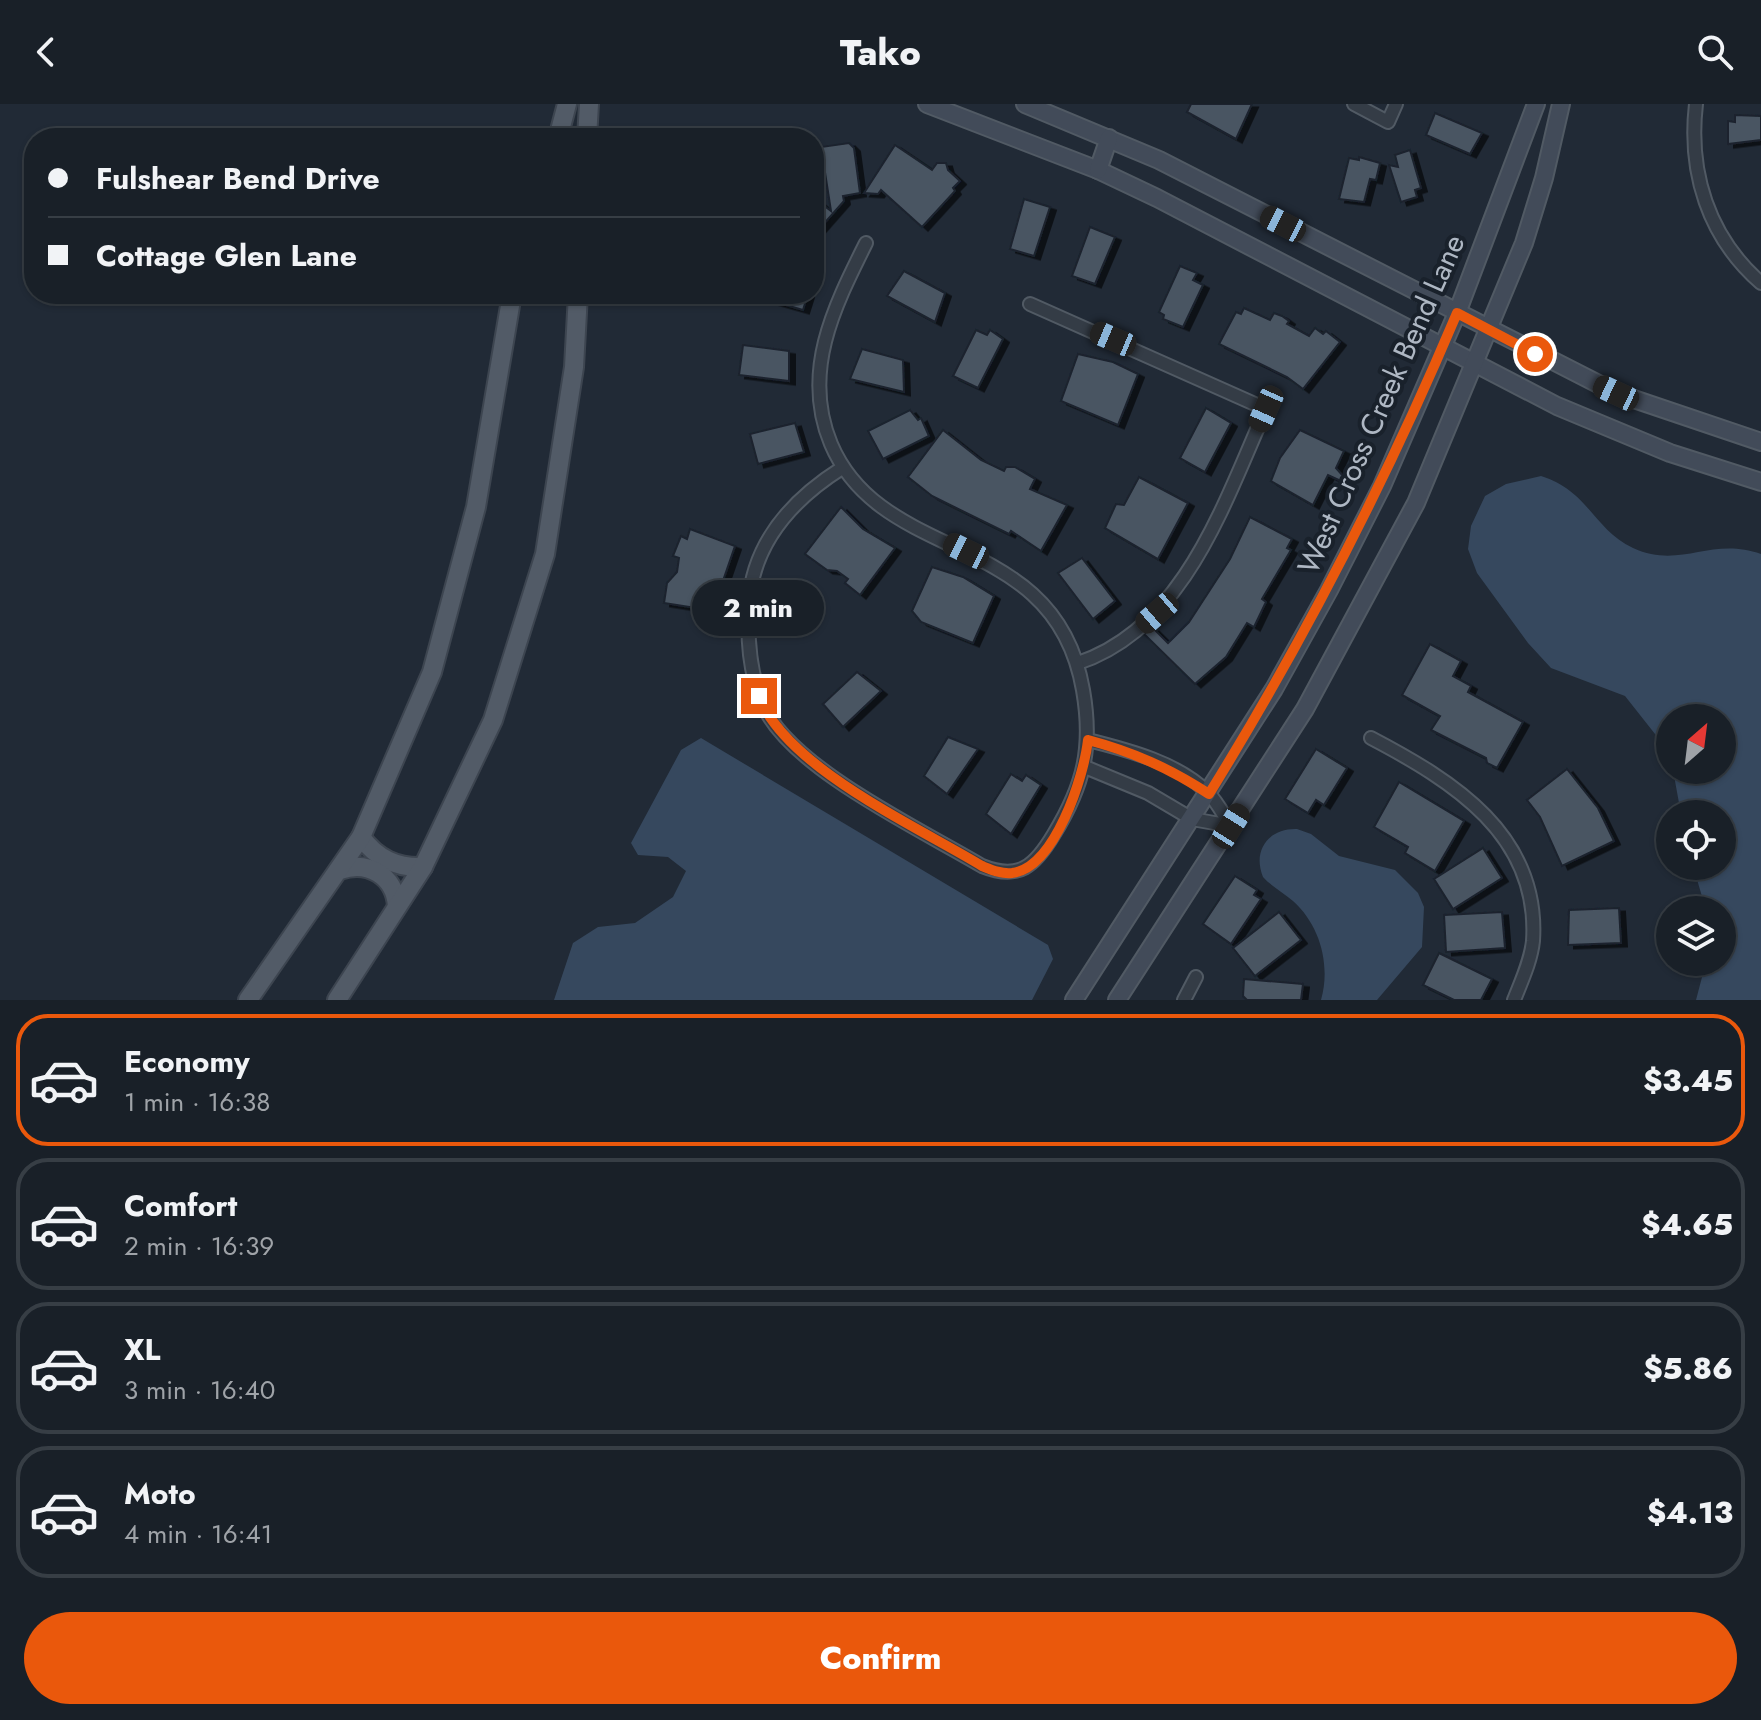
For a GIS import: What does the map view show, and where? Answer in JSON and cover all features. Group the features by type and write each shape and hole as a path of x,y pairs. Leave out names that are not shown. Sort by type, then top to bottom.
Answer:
{"main road":[{"path":"561,128 567,104"},
{"path":"588,128 589,104"},
{"path":"927,104 1098,170 1557,406 1634,440 1761,482"},
{"path":"1025,104 1109,138 1616,393 1761,442"},
{"name":"West Cross Creek Bend Lane","path":"1074,1000 1209,794 1274,689 1329,590 1382,486 1457,313 1536,104"},
{"path":"1117,1000 1305,709 1416,503 1528,230 1561,104"},
{"path":"1098,170 1109,138"},
{"path":"248,1000 361,837 432,672 476,507 510,304"},
{"path":"337,1000 423,867 493,720 545,554 574,367 577,304"},
{"path":"361,837 386,860 404,867 423,867"},
{"path":"340,870 364,867 380,873 394,892 397,906"}],"street":[{"path":"1354,104 1388,122 1396,104"},
{"path":"1696,104 1694,153 1698,179 1713,223 1741,262 1761,283"},
{"path":"842,468 812,487 792,508 771,532 757,563 750,594 747,634 752,674 764,708 789,742 820,769 982,866 1014,873 1029,866 1044,852 1066,814 1085,767 1088,740 1078,663 1050,611 1023,584 992,563 888,512 862,492 842,468 821,409 818,371 824,335 866,243"},
{"path":"1030,304 1266,409 1219,513 1179,583 1157,613 1107,653 1078,663"},
{"path":"1371,738 1454,785 1480,808 1503,835 1521,872 1533,942 1514,1000"},
{"path":"1088,740 1130,750 1168,767 1209,794 1231,826"},
{"path":"1085,767 1148,793 1192,819 1231,826"},
{"path":"1184,1000 1196,977"}],"water":[{"path":"1541,476 1557,483 1581,500 1608,531 1633,548 1650,554 1666,556 1743,549 1761,554 1761,1000 1696,1000 1702,976 1736,976 1736,896 1702,896 1697,880 1736,880 1736,800 1678,800 1676,784 1736,784 1736,704 1656,704 1656,735 1625,696 1551,668 1528,643 1477,573 1468,549 1471,526 1485,496 1506,484"},
{"path":"701,738 1048,945 1053,959 1032,1000 554,1000 573,943 598,927 635,923 673,897 686,871 668,857 638,855 631,843 681,750"},
{"path":"1297,829 1311,834 1339,856 1395,870 1418,893 1424,907 1422,947 1377,1000 1321,1000 1325,973 1316,934 1293,901 1263,877 1260,858 1265,842 1278,832"}],"building":[{"path":"1191,104 1252,104 1236,139 1187,112"},
{"path":"1435,113 1482,133 1470,154 1426,135"},
{"path":"1735,115 1761,116 1761,140 1728,144 1728,121 1735,122"},
{"path":"849,143 854,148 860,193 843,196 844,201 824,224 824,206 831,211 824,147"},
{"path":"895,145 932,170 937,163 946,163 948,170 960,181 953,188 955,191 922,227 881,190 878,194 864,193"},
{"path":"1410,150 1421,188 1415,190 1417,197 1401,202 1389,165 1398,167 1395,155"},
{"path":"1359,157 1380,163 1376,180 1370,179 1364,202 1339,199 1349,158 1359,160"},
{"path":"1024,199 1050,207 1034,256 1010,249"},
{"path":"1090,227 1115,237 1095,284 1072,276"},
{"path":"1180,266 1197,273 1193,280 1203,285 1183,327 1163,319 1164,315 1159,312"},
{"path":"904,271 945,293 935,322 887,296"},
{"path":"782,304 805,304 803,310"},
{"path":"1244,308 1270,320 1274,313 1282,316 1289,321 1287,324 1309,336 1315,328 1323,334 1326,331 1340,342 1303,389 1287,377 1219,344 1236,312 1241,314"},
{"path":"976,330 987,335 990,330 1003,339 978,388 953,376"},
{"path":"743,345 789,351 789,381 739,375"},
{"path":"862,349 903,360 904,392 850,379"},
{"path":"1078,354 1113,362 1138,374 1118,425 1061,401"},
{"path":"1206,408 1231,423 1205,472 1180,458"},
{"path":"910,410 918,420 921,418 929,436 883,459 868,431"},
{"path":"795,423 804,452 758,464 750,434"},
{"path":"943,430 981,460 1004,471 1006,467 1015,467 1035,479 1030,489 1067,505 1041,551 1011,531 1009,534 932,496 908,477"},
{"path":"1300,430 1344,451 1336,468 1352,486 1328,475 1313,505 1271,481 1280,458"},
{"path":"1139,477 1188,503 1158,559 1105,528 1116,504 1124,505"},
{"path":"841,507 863,529 895,548 860,595 845,583 848,579 837,571 827,570 805,554"},
{"path":"1250,517 1292,539 1287,548 1291,550 1262,599 1266,602 1254,627 1247,623 1226,657 1195,684 1144,634 1153,628 1168,643 1189,622 1230,559"},
{"path":"690,529 735,546 724,578 721,612 664,603 667,583 677,572 679,558 673,556 681,536 687,539"},
{"path":"1082,558 1115,601 1093,619 1058,573"},
{"path":"932,567 963,577 994,596 973,643 921,622 912,611"},
{"path":"1430,644 1461,661 1453,676 1471,686 1468,692 1523,722 1497,768 1487,763 1486,758 1431,730 1440,716 1402,695"},
{"path":"857,672 881,691 843,727 823,704"},
{"path":"948,737 978,749 947,794 924,776"},
{"path":"1316,749 1347,768 1324,805 1316,800 1308,813 1285,799"},
{"path":"1567,769 1598,808 1614,841 1562,866 1540,817 1527,800"},
{"path":"1011,774 1022,781 1026,775 1041,785 1011,834 986,814"},
{"path":"1399,782 1464,821 1435,871 1405,853 1408,847 1374,827"},
{"path":"1483,848 1502,878 1453,909 1434,879"},
{"path":"1235,876 1257,890 1254,895 1261,899 1231,944 1203,924"},
{"path":"1619,908 1621,943 1568,945 1569,910"},
{"path":"1279,912 1301,940 1255,976 1233,948"},
{"path":"1502,912 1505,948 1446,952 1444,915"},
{"path":"1439,953 1492,979 1481,1000 1454,1000 1423,985"},
{"path":"1244,979 1303,984 1301,1000 1247,1000 1243,996"}],"route":[{"path":"759,696 789,742 820,769 982,866 999,873 1014,873 1029,866 1044,852 1066,814 1085,767 1088,740 1130,750 1168,767 1209,794 1274,689 1329,590 1382,486 1457,313 1535,354"}]}
